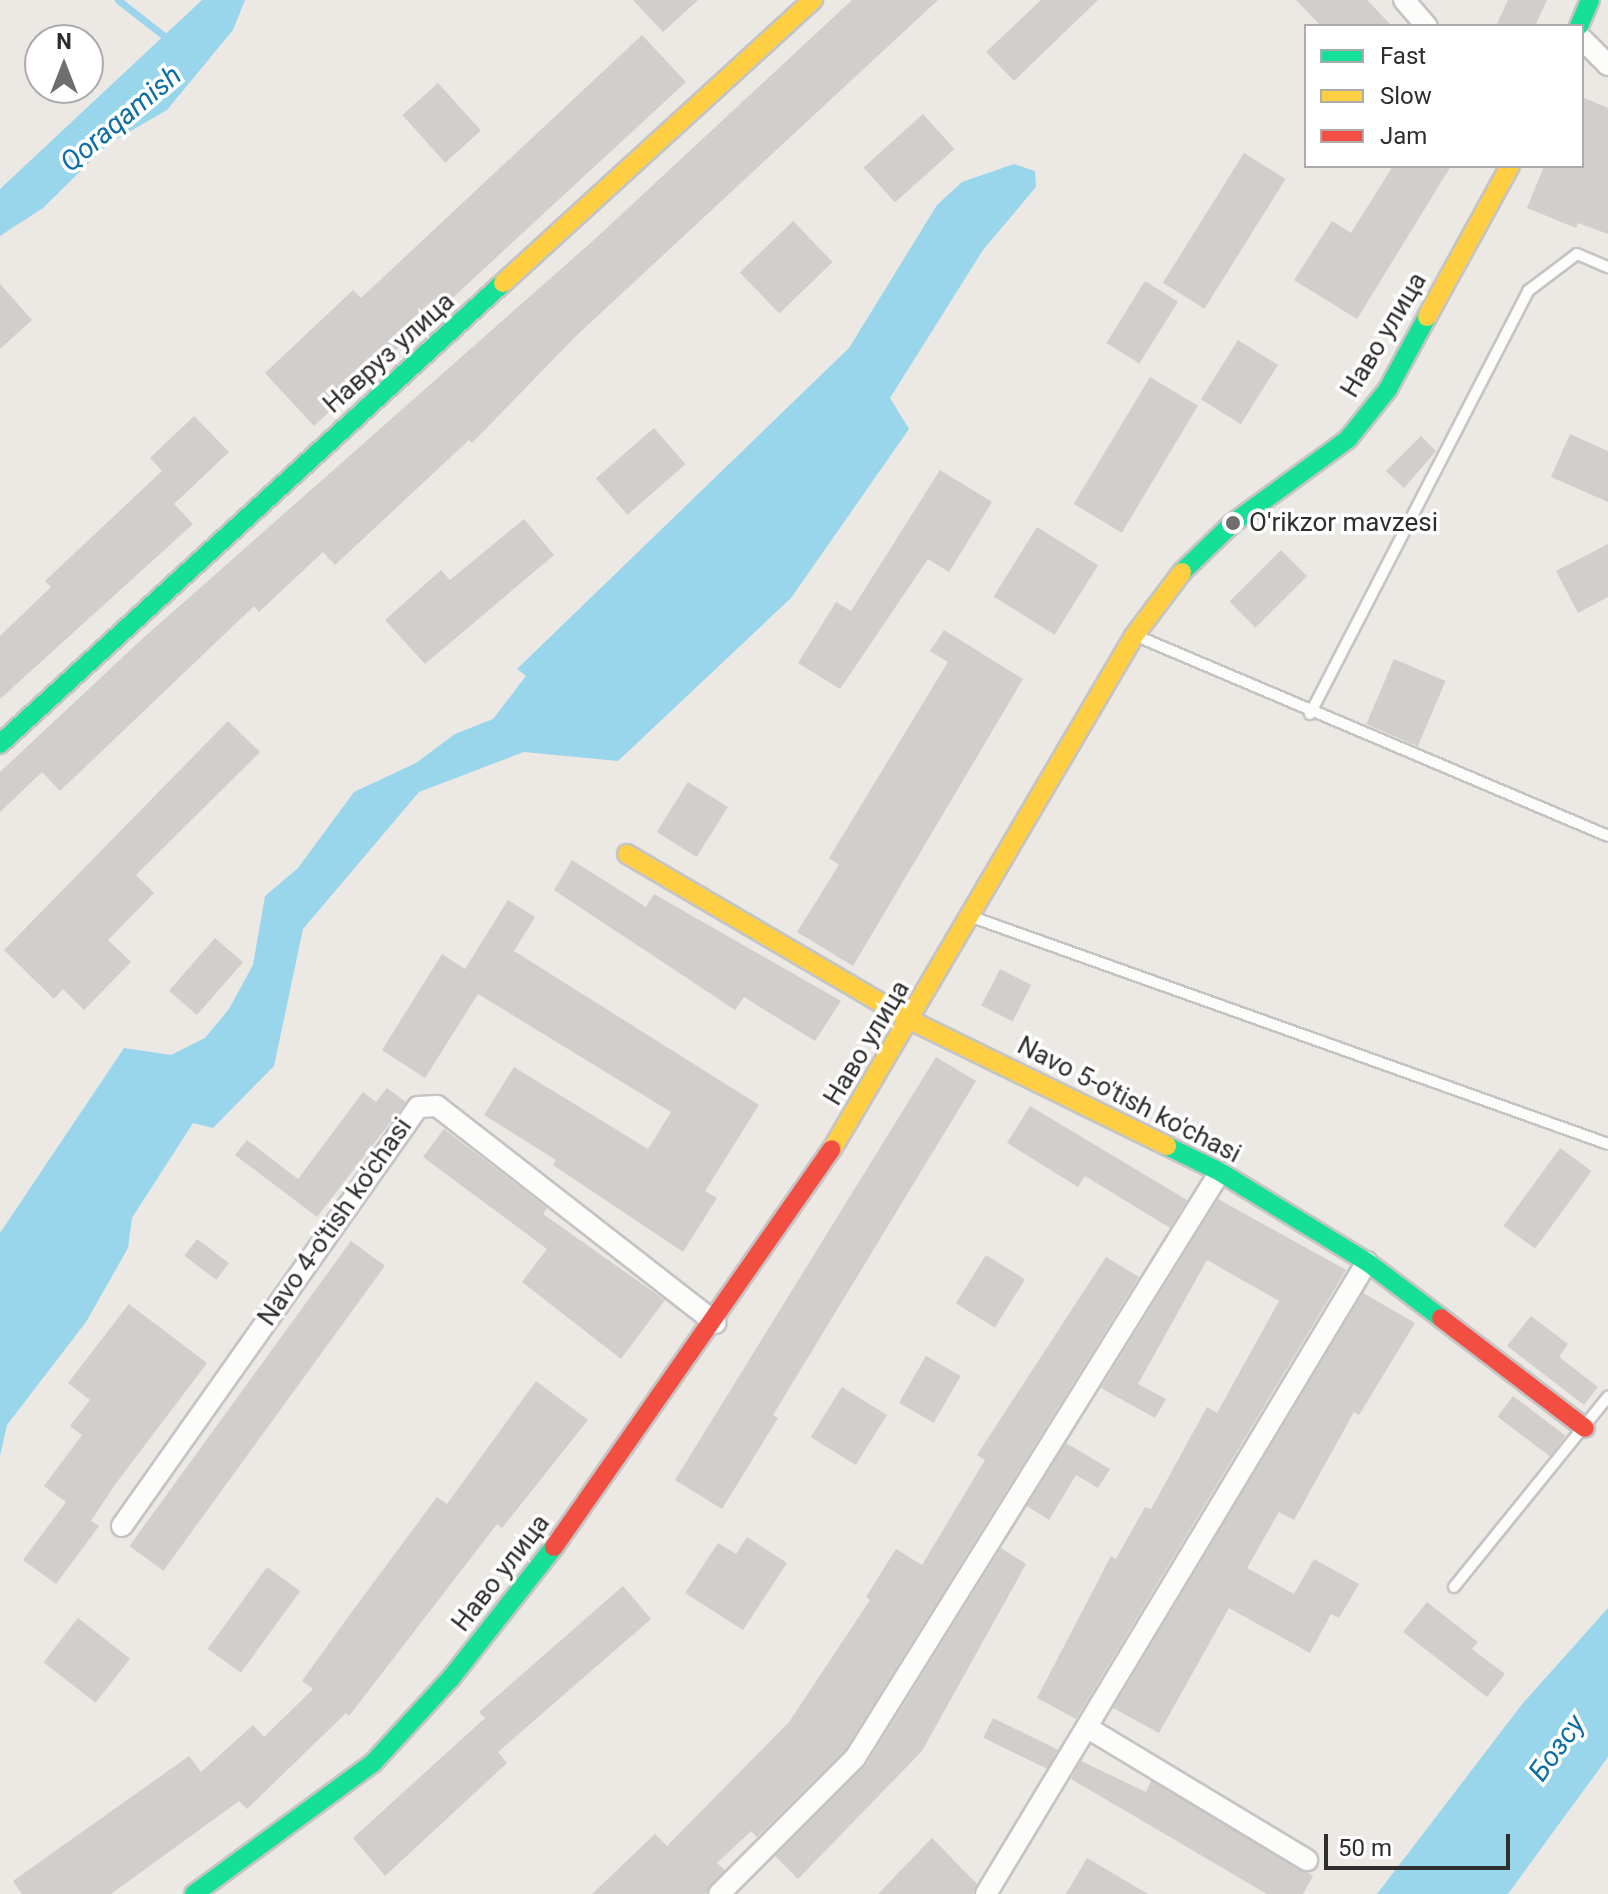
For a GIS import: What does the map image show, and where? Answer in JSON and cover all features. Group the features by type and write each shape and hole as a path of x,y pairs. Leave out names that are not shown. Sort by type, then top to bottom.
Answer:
{"street":[{"name":"Навруз улица","path":"0,744 813,0"},
{"path":"1404,0 1425,24"},
{"path":"1580,24 1590,0"},
{"path":"1584,41 1608,65"},
{"name":"Наво улица","path":"194,1894 373,1763 441,1688 595,1495 808,1190 912,1021 1134,636 1170,584 1233,523 1348,439 1388,389 1509,168"},
{"name":"Navo 5-o'tish ko'chasi","path":"627,854 912,1021 1220,1172 1367,1262 1585,1428"},
{"name":"Navo 4-o'tish ko'chasi","path":"122,1526 418,1107 437,1106 716,1323"},
{"path":"719,1894 855,1758 1220,1172"},
{"path":"986,1894 1367,1262"},
{"path":"1088,1728 1307,1860"}],"lane":[{"path":"1310,714 1528,291 1577,254 1608,267"},
{"path":"1134,636 1310,714 1608,836"},
{"path":"970,916 1608,1144"},
{"path":"1454,1587 1608,1397"}],"water":[{"name":"Qoraqamish","path":"202,0 245,0 233,30 167,110 108,144 43,208 0,236 0,189 91,104 104,104 104,92"},
{"path":"1014,164 1035,171 1036,187 983,250 890,398 909,429 791,598 618,761 524,752 419,792 303,929 274,1066 213,1128 193,1123 132,1218 128,1248 86,1322 7,1425 0,1456 0,1233 124,1048 171,1055 205,1038 229,1009 253,965 265,896 298,868 354,792 416,763 455,734 493,719 526,676 517,669 849,348 937,205 962,182"},
{"name":"Бозсу","path":"1608,1608 1608,1757 1508,1894 1377,1894 1523,1703"}],"building":[{"path":"633,0 698,0 663,32"},
{"path":"852,0 938,0 576,336 472,443 469,440 335,565 323,552 259,612 254,606 60,791 42,772 0,812 0,772 141,640 595,239"},
{"path":"1041,0 1098,0 1014,81 986,52"},
{"path":"1296,0 1367,0 1390,24 1319,24"},
{"path":"1508,0 1547,0 1536,24 1497,24"},
{"path":"642,35 686,82 314,426 265,373 353,290 361,298"},
{"path":"438,83 481,131 445,163 402,115"},
{"path":"1584,98 1608,108 1608,234 1578,223 1576,228 1527,208 1543,168 1584,168"},
{"path":"923,114 954,149 895,202 864,168"},
{"path":"1244,153 1286,179 1204,309 1163,283"},
{"path":"1392,168 1450,168 1357,319 1294,280 1332,221 1351,233"},
{"path":"793,221 833,262 779,313 740,272"},
{"path":"1145,281 1178,302 1139,364 1106,343"},
{"path":"0,284 32,320 0,349"},
{"path":"1238,340 1278,365 1241,424 1201,399"},
{"path":"1150,377 1198,406 1122,533 1074,504"},
{"path":"194,416 229,452 174,504 193,524 0,699 0,636 51,587 45,581 162,471 150,458"},
{"path":"654,428 685,464 627,515 596,479"},
{"path":"1570,434 1608,451 1608,502 1551,477"},
{"path":"1421,436 1436,451 1404,488 1386,471"},
{"path":"940,470 992,502 949,572 928,559 840,689 798,663 836,602 851,611"},
{"path":"524,519 554,555 425,664 385,620 441,570 450,580"},
{"path":"1037,527 1098,565 1055,635 994,597"},
{"path":"1608,544 1608,597 1578,613 1556,571"},
{"path":"1281,550 1307,576 1256,628 1229,602"},
{"path":"944,630 1023,679 853,966 797,932 839,865 829,858 948,662 930,651"},
{"path":"1394,659 1446,681 1418,746 1366,724"},
{"path":"228,721 260,752 136,875 154,893 108,940 131,962 84,1010 63,989 54,999 4,950"},
{"path":"688,782 728,807 697,857 657,832"},
{"path":"572,860 646,907 654,894 841,1001 815,1041 744,997 735,1010 554,890"},
{"path":"508,900 535,917 514,951 759,1105 705,1191 717,1198 683,1252 553,1165 556,1160 484,1115 514,1067 648,1149 671,1112 478,994 425,1078 382,1050 442,954 465,969"},
{"path":"215,938 243,962 197,1015 169,991"},
{"path":"1000,969 1031,985 1013,1021 981,1006"},
{"path":"936,1057 976,1081 773,1415 778,1418 722,1509 675,1480"},
{"path":"387,1088 406,1102 317,1217 235,1155 247,1140 298,1179 363,1092 376,1102"},
{"path":"1030,1106 1187,1200 1170,1228 1085,1176 1078,1187 1007,1143"},
{"path":"444,1129 547,1208 543,1214 665,1300 621,1359 522,1282 547,1249 423,1157"},
{"path":"1560,1148 1592,1171 1535,1249 1504,1226"},
{"path":"1218,1199 1346,1270 1076,1719 1037,1698 1111,1556 1116,1559 1145,1507 1151,1509 1207,1407 1217,1413 1279,1301 1207,1260 1138,1384 1166,1399 1155,1418 1101,1388"},
{"path":"197,1239 229,1263 216,1280 184,1256"},
{"path":"351,1241 385,1266 163,1571 129,1546"},
{"path":"986,1255 1025,1279 995,1328 956,1303"},
{"path":"1106,1257 1139,1277 845,1750 757,1837 751,1831 717,1863 725,1870 706,1894 592,1894 655,1834 667,1846 789,1722 870,1600 866,1597 896,1549 922,1565 985,1460 977,1455"},
{"path":"1363,1293 1415,1323 1359,1415 1354,1412 1294,1520 1279,1512 1247,1568 1294,1594 1314,1559 1359,1584 1339,1618 1331,1614 1310,1653 1229,1608 1159,1733 1113,1708"},
{"path":"129,1304 207,1363 114,1486 91,1521 99,1526 56,1584 23,1560 66,1502 44,1486 82,1435 70,1426 90,1400 68,1383"},
{"path":"1531,1316 1568,1344 1559,1357 1598,1387 1584,1405 1507,1346"},
{"path":"926,1356 961,1376 934,1423 899,1403"},
{"path":"536,1381 588,1420 502,1528 497,1524 349,1716 346,1713 247,1809 239,1801 111,1894 22,1894 13,1881 189,1756 201,1772 253,1725 264,1737 313,1689 302,1681 351,1613 437,1497 447,1504"},
{"path":"842,1387 887,1415 856,1465 811,1437"},
{"path":"1513,1396 1566,1436 1550,1456 1497,1417"},
{"path":"1066,1443 1110,1469 1098,1488 1076,1475 1049,1520 1027,1506"},
{"path":"747,1537 787,1563 743,1630 685,1593 718,1543 736,1554"},
{"path":"1001,1548 1026,1564 922,1751 798,1879 775,1856 866,1765"},
{"path":"267,1567 300,1591 241,1673 208,1649"},
{"path":"623,1586 651,1619 498,1752 507,1763 385,1876 353,1838 485,1718 479,1712"},
{"path":"1427,1602 1478,1642 1472,1649 1505,1674 1487,1697 1403,1632"},
{"path":"78,1618 130,1659 96,1703 44,1662"},
{"path":"993,1718 1058,1750 1048,1769 983,1738"},
{"path":"1081,1761 1146,1792 1151,1781 1313,1876 1303,1894 1267,1894 1071,1779"},
{"path":"932,1838 977,1884 973,1894 878,1894"},
{"path":"1087,1858 1148,1894 1066,1894"}],"waterway":[{"path":"118,0 173,43"}],"traffic: fast":[{"path":"1580,24 1590,0"},
{"path":"0,744 503,283"},
{"path":"1182,572 1233,523 1348,439 1388,389 1427,317"},
{"path":"1167,1146 1220,1172 1367,1262 1441,1318"},
{"path":"194,1894 373,1763 451,1678 554,1547"}],"traffic: slow":[{"path":"503,283 813,0"},
{"path":"1427,317 1509,168"},
{"path":"832,1149 1134,636 1182,572"},
{"path":"627,854 912,1021 1167,1146"}],"traffic: jam":[{"path":"554,1547 832,1149"},
{"path":"1441,1318 1585,1428"}],"place":[{"name":"O'rikzor mavzesi","path":"1233,523"}]}
